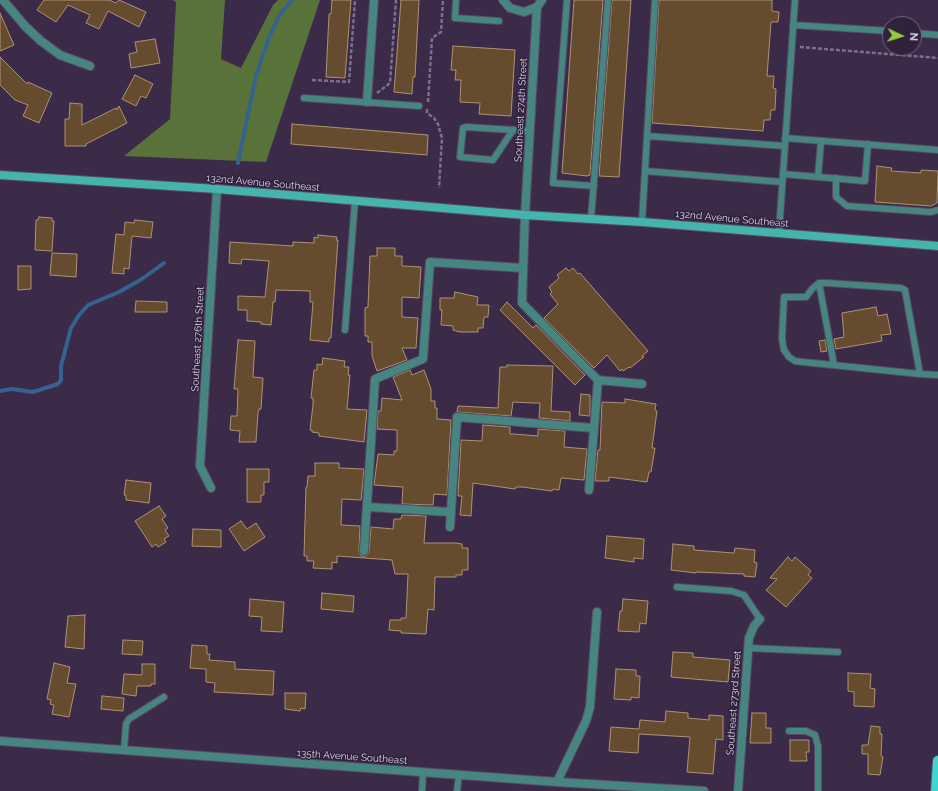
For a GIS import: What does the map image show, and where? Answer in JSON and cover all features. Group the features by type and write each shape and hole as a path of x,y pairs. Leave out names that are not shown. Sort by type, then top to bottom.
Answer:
{"main road":[{"name":"132nd Avenue Southeast","path":"0,175 217,189 525,215 779,232 938,246"},
{"path":"936,791 938,761"}],"street":[{"path":"0,2 3,0 25,26 41,41 60,55 90,66"},
{"path":"367,102 374,0"},
{"name":"Southeast 274th Street","path":"503,0 510,8 517,12 531,11 540,4"},
{"name":"Southeast 274th Street","path":"525,215 540,4"},
{"name":"Southeast 276th Street","path":"211,488 200,466 217,189"},
{"path":"525,215 522,303 598,380 642,384"},
{"path":"364,551 375,379 423,359 430,262 522,268"},
{"path":"589,490 598,380"},
{"path":"450,527 457,417 593,428"},
{"path":"368,507 451,512"},
{"path":"557,782 586,721 590,707 597,612"},
{"name":"Southeast 273rd Street","path":"738,791 749,638 754,626 760,619"},
{"name":"135th Avenue Southeast","path":"0,741 557,782 604,788 704,791"}],"lane":[{"path":"456,0 455,18 499,21"},
{"path":"567,0 553,183 594,186"},
{"path":"592,219 608,0"},
{"path":"642,222 654,0"},
{"path":"779,232 795,0"},
{"path":"793,25 882,31"},
{"path":"922,34 938,35"},
{"path":"304,98 419,106"},
{"path":"513,130 493,160 460,157 463,128 466,127 530,131"},
{"path":"647,136 785,146"},
{"path":"785,138 938,150"},
{"path":"818,177 821,141"},
{"path":"783,174 865,181 868,144"},
{"path":"645,171 782,182"},
{"path":"836,178 836,197 847,206 931,212 938,210"},
{"path":"345,330 355,200"},
{"path":"819,283 834,366"},
{"path":"920,374 904,290 901,288 819,283 806,297 784,297 782,339 784,350 789,357 803,362 834,366 920,374 938,375"},
{"path":"677,587 731,591 744,594 760,619"},
{"path":"748,648 838,652"},
{"path":"124,750 126,724 129,719 164,697"},
{"path":"790,731 806,731 815,736 818,746 818,791"},
{"path":"422,791 423,773"},
{"path":"457,791 458,775"}],"path":[{"path":"312,80 349,82 355,0"},
{"path":"367,102 390,83 396,0"},
{"path":"439,188 442,138 434,118 427,113 432,38 441,32 443,0"},
{"path":"792,46 938,58"}],"green space":[{"path":"173,0 225,0 221,59 241,68 273,5 278,0 320,0 266,162 124,156 170,119 176,2"}],"building":[{"path":"44,0 109,0 116,3 119,0 146,12 139,27 108,11 99,29 86,23 90,15 68,5 56,22 37,10"},
{"path":"332,0 351,0 345,78 326,77 329,14 331,14"},
{"path":"401,0 419,0 415,77 413,77 412,94 394,92"},
{"path":"574,0 603,0 590,175 587,176 562,173"},
{"path":"612,0 631,0 619,177 599,176"},
{"path":"659,0 772,0 772,11 779,12 778,22 771,22 767,76 774,76 773,88 776,89 775,110 771,110 770,120 764,120 763,131 652,123"},
{"path":"0,13 14,45 0,51"},
{"path":"155,39 160,63 131,68 129,54 137,52 135,42"},
{"path":"453,46 515,50 511,116 479,114 480,103 460,102 461,80 455,80 456,70 451,70"},
{"path":"0,57 27,84 28,82 52,93 39,123 23,116 28,105 15,100 0,85"},
{"path":"135,75 153,84 146,98 141,96 136,106 122,99"},
{"path":"70,103 82,104 82,125 116,108 117,110 119,106 127,123 86,144 86,146 65,146 65,119 69,119"},
{"path":"292,124 428,135 427,155 291,144"},
{"path":"877,166 892,168 891,171 921,173 921,170 938,171 937,203 931,206 875,202"},
{"path":"39,217 52,218 52,221 54,221 52,251 35,250 36,220 38,220"},
{"path":"135,220 153,222 151,238 132,236 129,269 124,268 124,274 112,273 116,234 124,235 125,222 134,223"},
{"path":"318,235 337,237 336,240 338,240 331,338 329,338 329,342 310,340 313,302 310,302 310,291 276,290 275,302 273,302 271,325 261,324 261,322 247,321 247,310 238,310 238,296 265,297 269,261 242,259 241,264 229,263 230,242 293,246 293,242 314,243 314,237 318,238"},
{"path":"377,248 395,248 395,256 402,256 402,266 421,267 419,298 402,297 402,317 418,318 416,348 402,348 407,360 377,371 372,356 372,342 368,342 368,336 365,336 365,308 368,307 370,256 377,256"},
{"path":"52,253 77,254 76,277 50,275"},
{"path":"18,266 31,266 31,289 18,290"},
{"path":"566,268 569,271 573,268 578,274 580,273 648,351 642,356 644,357 630,368 629,367 623,371 622,369 620,371 607,355 594,368 544,318 558,304 550,294 552,292 549,287 559,278 557,275"},
{"path":"455,292 478,297 477,305 489,305 488,317 484,317 483,328 478,328 478,332 460,332 453,330 453,326 441,325 442,310 440,310 440,298 454,298"},
{"path":"136,301 167,302 167,312 135,312"},
{"path":"507,302 533,328 536,325 585,375 575,385 500,310"},
{"path":"876,307 878,316 887,314 891,334 881,335 882,341 836,349 834,339 844,337 842,313"},
{"path":"238,340 255,341 253,377 263,378 261,409 259,409 258,413 256,442 239,442 240,431 230,430 231,416 237,416 238,389 234,389"},
{"path":"825,340 827,351 821,352 819,341"},
{"path":"323,358 345,361 344,367 349,367 348,375 350,375 347,409 367,410 364,442 319,436 319,433 312,432 312,430 310,430 313,405 313,398 311,398 314,370 317,370 317,364 322,365"},
{"path":"507,365 553,366 551,411 570,412 570,421 539,418 540,403 513,402 511,416 457,412 458,406 498,408 500,367 507,367"},
{"path":"410,370 412,375 424,370 431,389 431,401 435,401 435,408 437,408 437,419 451,420 447,495 434,494 433,505 402,504 403,487 374,485 378,454 394,455 394,451 397,451 397,430 377,429 378,411 381,411 382,398 402,400 393,377"},
{"path":"581,394 590,395 590,416 579,415"},
{"path":"625,399 656,404 655,410 657,411 652,448 655,448 651,472 649,472 647,482 609,477 609,481 595,481 598,450 600,450 602,402 625,403"},
{"path":"483,425 510,427 510,434 538,436 538,429 565,431 564,447 587,449 584,480 561,478 559,490 553,489 552,491 522,487 516,487 515,489 473,483 471,516 460,515 462,496 458,496 461,440 482,441"},
{"path":"315,463 339,463 339,468 364,469 361,500 342,499 341,525 360,526 359,551 361,556 366,556 369,552 371,527 393,529 394,519 401,519 402,515 426,516 424,543 456,543 462,544 462,548 468,548 468,570 462,570 462,575 456,575 456,577 435,577 434,610 428,609 426,634 401,633 401,631 389,630 390,620 401,620 401,618 406,618 408,574 395,574 392,560 337,556 337,563 332,562 332,569 313,568 314,561 307,561 307,556 304,556 306,487 308,476 315,476"},
{"path":"247,469 269,469 269,482 264,482 264,495 261,495 261,502 247,502"},
{"path":"126,480 151,483 149,503 126,500 126,495 124,495"},
{"path":"159,506 166,516 162,519 168,528 165,530 169,536 164,539 166,542 158,547 156,544 152,547 135,521"},
{"path":"241,521 247,529 256,523 265,537 244,551 229,529"},
{"path":"193,529 221,530 221,547 192,546"},
{"path":"607,536 644,539 643,559 634,558 634,562 605,558"},
{"path":"673,544 694,546 694,550 734,553 735,548 755,550 754,562 757,563 755,577 744,576 744,574 696,573 671,570"},
{"path":"788,557 792,561 795,557 811,571 808,575 812,578 786,607 766,590 777,579 770,578"},
{"path":"322,593 354,596 353,612 321,609"},
{"path":"250,599 284,602 282,632 261,631 262,617 249,616"},
{"path":"623,599 648,601 646,624 640,623 639,632 618,631"},
{"path":"85,615 84,649 65,647 68,616"},
{"path":"123,640 143,641 142,655 122,654"},
{"path":"192,645 207,646 207,654 210,654 209,660 235,662 235,669 274,671 273,695 214,692 215,683 206,682 206,669 190,668"},
{"path":"673,652 693,653 693,657 730,660 728,682 671,677"},
{"path":"54,663 70,667 67,683 76,684 69,717 52,714 54,705 50,704 51,700 47,699"},
{"path":"142,664 155,664 155,684 151,684 151,686 137,686 136,696 122,694 124,674 142,675"},
{"path":"616,669 636,670 636,676 640,676 639,698 631,697 631,700 614,699"},
{"path":"848,673 871,674 870,688 875,689 874,707 854,706 854,692 848,691"},
{"path":"285,693 306,693 305,709 301,708 300,711 285,709"},
{"path":"102,696 124,698 123,711 101,709"},
{"path":"666,711 688,713 688,718 709,720 709,715 723,716 723,740 716,739 713,774 687,772 690,737 639,734 638,753 609,751 611,727 639,729 640,720 665,722"},
{"path":"752,713 766,713 766,728 771,728 771,743 750,743"},
{"path":"871,726 880,727 880,734 882,734 881,756 883,757 880,775 868,774 868,754 862,754 862,745 868,745"},
{"path":"790,740 809,740 809,752 806,752 807,761 790,761"}],"waterway":[{"path":"238,163 256,76 268,40 279,16 292,0"},
{"path":"0,391 12,389 33,392 58,384 61,380 61,366 71,328 79,315 88,305 119,292 142,279 164,263"}]}
